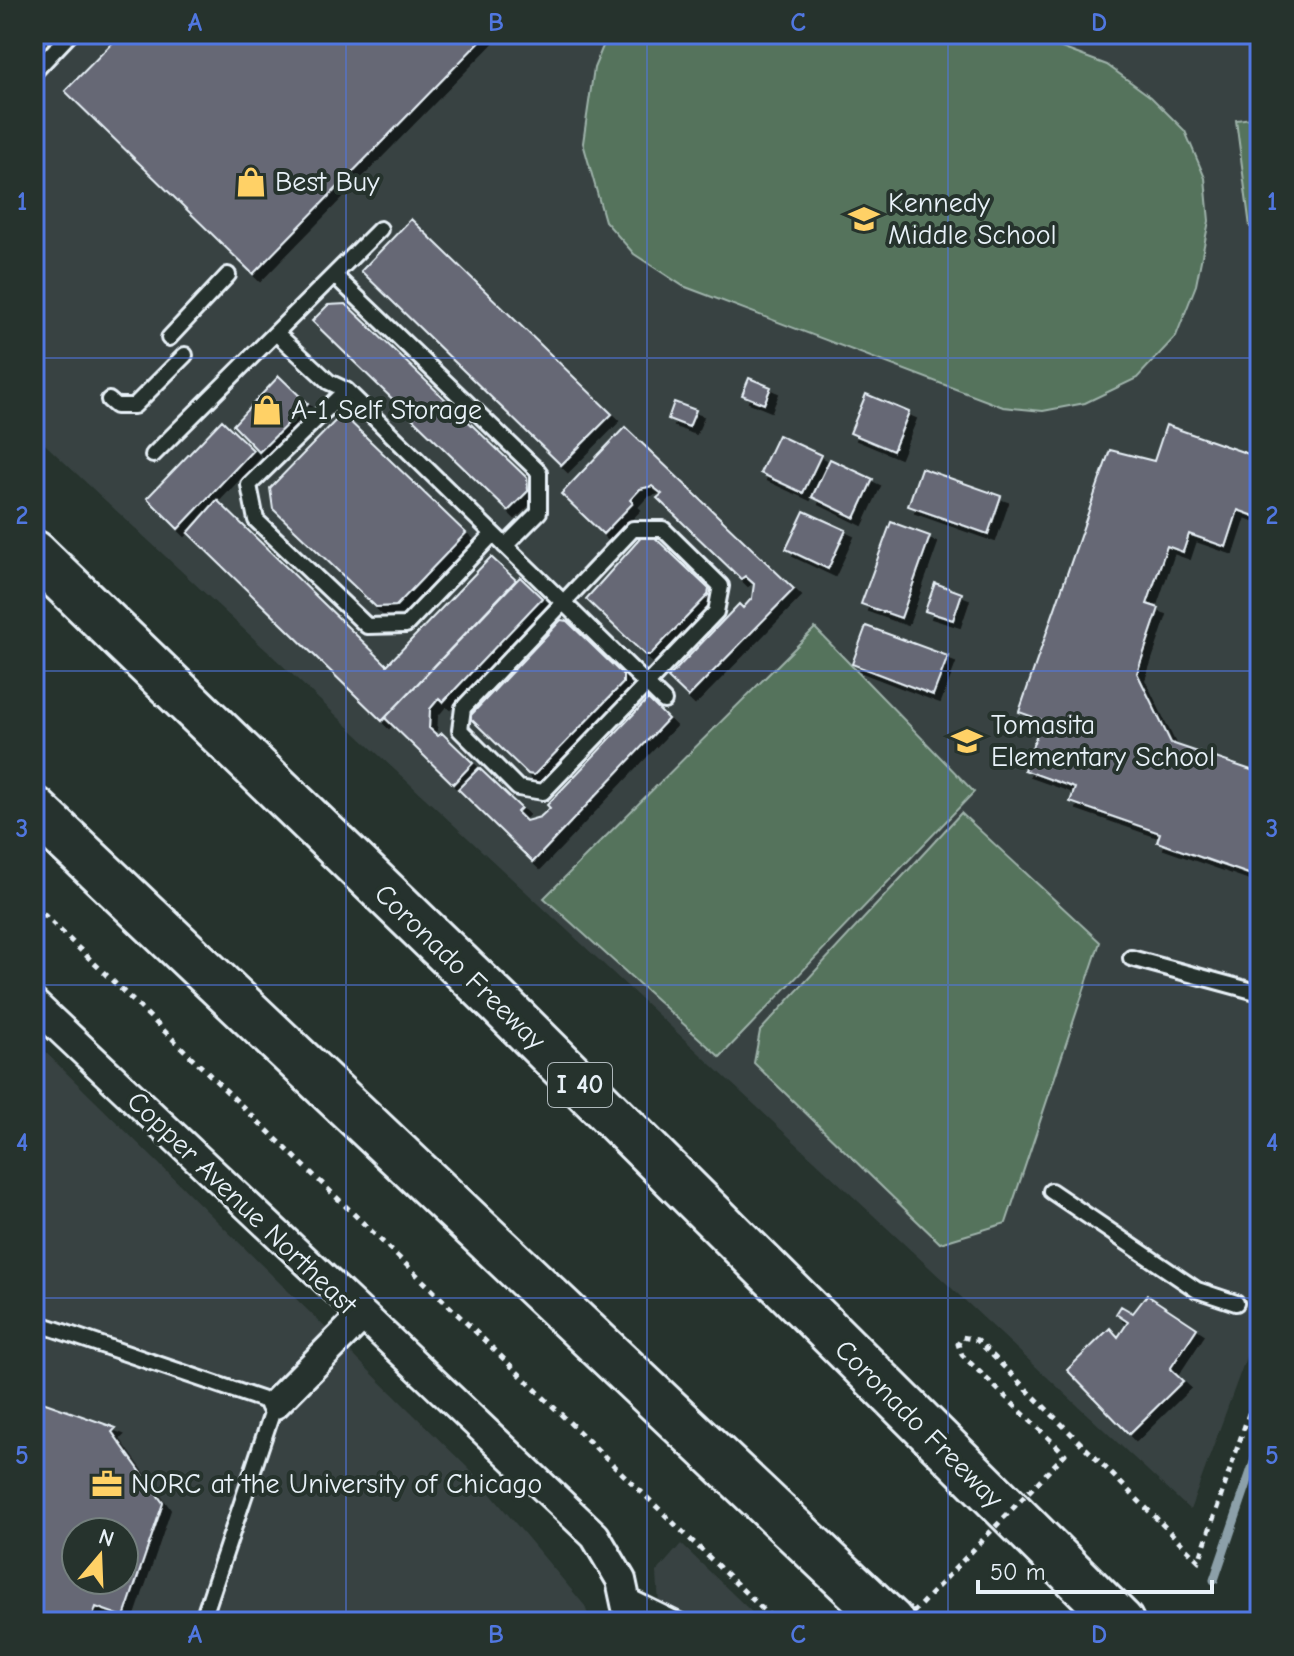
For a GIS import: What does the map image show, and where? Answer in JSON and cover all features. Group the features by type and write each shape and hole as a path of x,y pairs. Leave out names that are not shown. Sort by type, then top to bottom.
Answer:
{"highway":[{"name":"Coronado Freeway","path":"34,553 501,1005 1121,1622"},
{"path":"34,809 891,1622"}],"street":[{"name":"Copper Avenue Northeast","path":"34,1004 363,1315 275,1404"},
{"path":"363,1315 595,1536 621,1580 628,1609"}],"lane":[{"path":"34,72 70,34"},
{"path":"153,455 380,229"},
{"path":"169,338 228,275"},
{"path":"334,275 539,472 539,512 505,546"},
{"path":"276,333 329,382 346,390 664,701"},
{"path":"109,400 116,406 134,406 185,355"},
{"path":"346,390 249,485 256,520 367,626 406,625 493,534"},
{"path":"633,529 663,529 721,586 716,612 543,792 518,788 460,730 463,708 564,603 633,529"},
{"path":"1131,958 1260,993"},
{"path":"1051,1191 1197,1290 1236,1303"},
{"path":"34,1322 275,1404 202,1622"},
{"path":"628,1609 681,1622"}],"path":[{"path":"34,905 776,1622"},
{"path":"904,1622 1065,1454 962,1355 958,1344 962,1337 977,1340 1199,1561 1260,1381"}],"shaded area":[{"path":"34,34 1260,34 1260,1319 1190,1510 34,434"},
{"path":"34,1041 473,1473 585,1606 590,1622 34,1622"},
{"path":"681,1544 762,1622 660,1622 657,1572"}],"green space":[{"name":"Kennedy Middle School","path":"608,34 1024,34 1107,65 1151,97 1185,131 1205,178 1209,221 1196,285 1176,336 1137,378 1085,403 1043,411 1003,407 683,286 634,254 605,221 583,143 594,68"},
{"path":"1260,117 1260,226 1250,227 1236,120"},
{"path":"815,628 974,792 720,1057 544,898"},
{"path":"961,813 1100,942 1006,1223 940,1243 754,1063 760,1031"}],"building":[{"name":"Best Buy","path":"121,34 487,34 253,274 65,91"},
{"path":"411,219 612,414 561,465 361,271"},
{"path":"346,304 527,478 528,491 508,511 312,321 328,305"},
{"path":"279,376 308,404 259,452 233,425"},
{"path":"749,378 771,387 764,404 742,395"},
{"path":"866,394 909,412 893,451 850,433"},
{"path":"674,402 696,410 689,427 668,419"},
{"path":"342,414 466,533 396,606 376,607 273,509 270,488"},
{"path":"222,420 253,450 178,529 147,498"},
{"path":"1166,425 1260,458 1257,517 1238,510 1226,547 1189,534 1183,552 1167,546 1147,604 1159,608 1137,673 1171,743 1260,773 1260,878 1157,842 1160,833 1070,802 1075,788 1024,770 1042,720 1019,712 1110,450 1154,461"},
{"path":"625,427 794,589 688,697 668,678 739,604 743,608 752,598 754,584 745,576 741,579 657,498 662,494 652,486 640,489 630,500 633,503 603,534 561,494"},
{"path":"778,435 821,455 803,493 760,473"},
{"path":"830,459 873,479 855,518 812,497"},
{"path":"921,468 1001,496 988,534 908,506"},
{"path":"217,500 387,665 491,557 516,580 382,721 188,533"},
{"path":"804,511 846,530 828,569 786,549"},
{"path":"891,522 930,536 901,618 861,604"},
{"path":"645,533 650,533 709,589 708,595 650,655 645,655 586,599"},
{"path":"520,577 542,598 443,702 439,698 430,709 429,728 438,736 442,733 473,763 453,784 385,718"},
{"path":"935,583 962,593 953,620 925,611"},
{"path":"561,620 567,621 623,675 623,683 534,775 528,774 471,719 471,715"},
{"path":"866,626 948,656 933,695 852,664"},
{"path":"648,699 668,719 533,862 458,789 479,768 521,808 517,812 526,821 540,817 550,808 547,805"},
{"path":"1147,1295 1197,1328 1170,1369 1183,1381 1129,1434 1067,1370 1110,1328 1118,1337 1128,1322 1116,1314 1121,1306 1133,1313"},
{"path":"34,1399 116,1428 112,1432 163,1503 140,1570 140,1516 60,1516 60,1596 131,1596 124,1617 96,1607 91,1622 34,1622"}],"waterway":[{"path":"1214,1580 1260,1445"}],"place":[{"name":"Best Buy","path":"251,182"},
{"name":"Kennedy Middle School","path":"864,219"},
{"name":"A-1 Self Storage","path":"267,410"},
{"name":"Tomasita Elementary School","path":"967,741"},
{"name":"NORC at the University of Chicago","path":"107,1484"}]}
